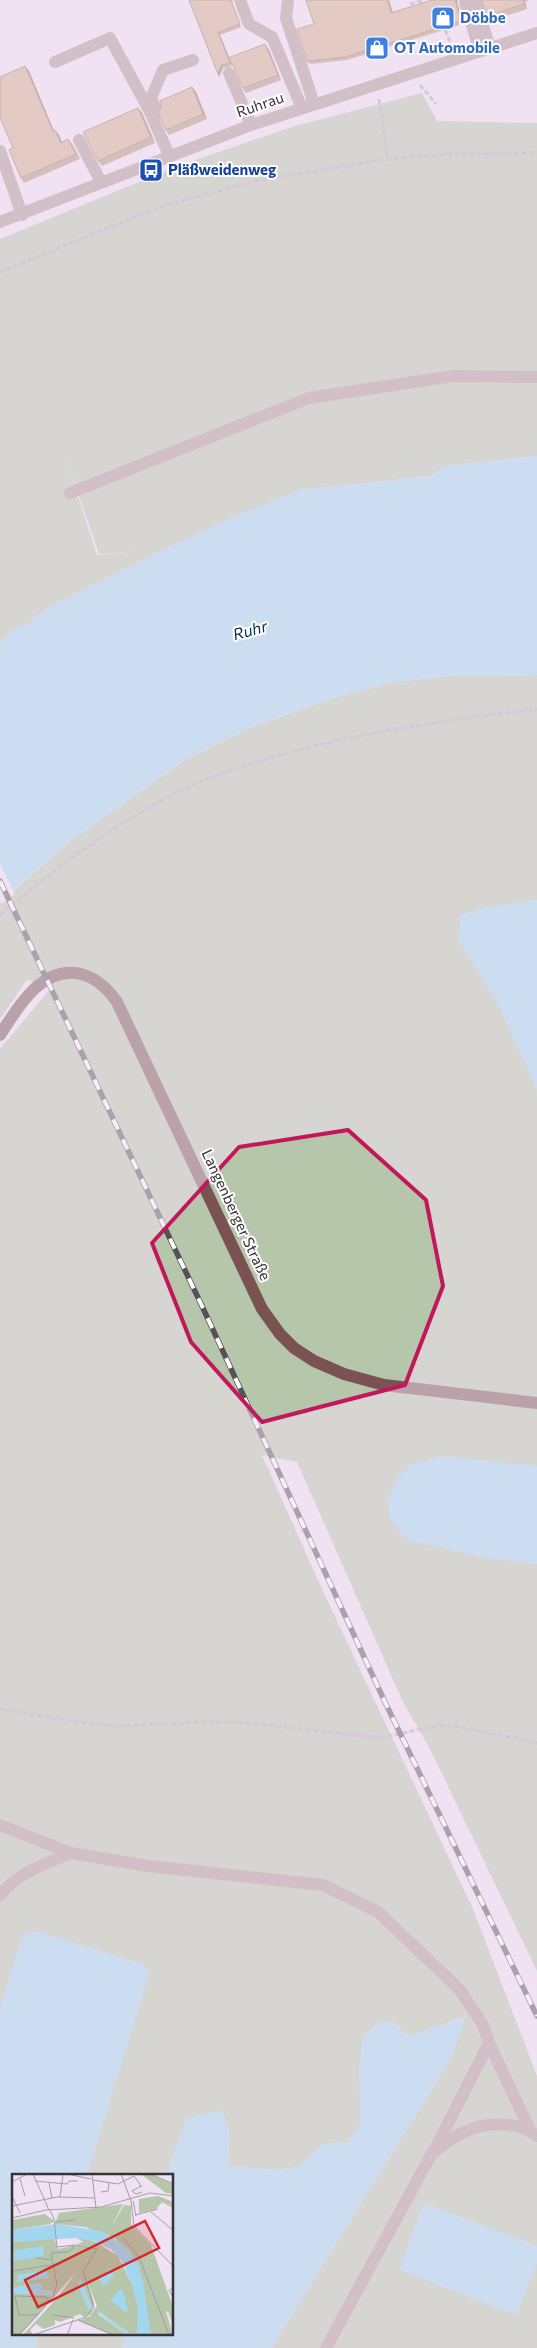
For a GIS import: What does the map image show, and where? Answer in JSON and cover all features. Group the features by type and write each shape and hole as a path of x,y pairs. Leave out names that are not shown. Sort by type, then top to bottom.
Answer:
{"main road":[{"name":"Langenberger Straße","path":"0,1035 29,995 50,977 58,974 73,973 97,981 117,1002 262,1309 283,1338 314,1361 362,1380 410,1388 537,1403"}],"street":[{"path":"240,0 250,24 272,37 308,106"},
{"path":"288,0 286,18 308,106"},
{"path":"470,2 485,49"},
{"name":"Ruhrau","path":"0,222 251,125 537,33"},
{"path":"55,62 110,38 173,154"},
{"path":"173,154 150,98 163,70 193,60"},
{"path":"229,73 251,125"},
{"path":"79,140 101,182"},
{"path":"0,151 22,214"},
{"path":"70,493 309,398 453,376 537,377"},
{"path":"0,1826 71,1852 148,1866 323,1885 378,1912 460,1990 483,2025 489,2043 534,2134"},
{"path":"0,1895 28,1872 71,1852"},
{"path":"326,2348 432,2153 489,2043"},
{"path":"432,2153 461,2133 484,2126 510,2125 534,2134"}],"path":[{"path":"410,4 424,0"},
{"path":"411,73 436,104"},
{"path":"376,84 388,159"},
{"path":"0,272 128,219 195,196 257,181 388,159 450,154 537,153"},
{"path":"0,915 84,848 198,782 248,764 344,738 458,718 537,709"},
{"path":"0,1709 77,1722 117,1726 204,1722 250,1723 381,1738 438,1725 454,1726 537,1743"}],"highlighted area":[{"path":"348,1130 426,1200 443,1286 405,1385 262,1422 191,1342 152,1243 239,1147"}],"green space":[{"path":"422,93 437,121 537,123 537,456 444,466 431,476 300,490 167,548 47,608 27,625 11,630 0,645 0,239 178,166 295,126","holes":["64,453 99,554 139,551 97,555"]},
{"path":"537,675 537,1971 430,1749 403,1702 297,1462 262,1455 321,1587 473,1909 537,2076 537,2348 271,2348 451,2058 465,2017 408,2037 395,2023 380,2021 363,2037 360,2125 347,2143 323,2144 299,2167 276,2170 228,2166 229,2129 167,2174 12,2174 12,2336 126,2336 122,2348 0,2348 0,1049 51,988 27,980 0,1019 0,903 65,845 188,758 251,727 337,697 395,682 450,676"}],"water":[{"name":"Ruhr","path":"537,456 537,675 450,676 395,682 337,697 251,727 188,758 65,845 0,902 0,645 11,630 27,624 47,608 167,548 234,517 300,490 431,476 444,466"},
{"path":"537,900 537,1090 498,1004 459,941 460,915 487,907"},
{"path":"442,1456 537,1466 537,1564 486,1558 407,1540 389,1518 388,1501 398,1476 414,1463"},
{"path":"37,1931 142,1964 149,1974 87,2174 12,2174 12,2336 38,2336 35,2348 0,2348 0,2008 23,1934"},
{"path":"466,2017 451,2058 271,2348 122,2348 126,2336 174,2336 174,2174 166,2174 186,2118 222,2110 229,2129 228,2166 276,2170 299,2167 323,2144 347,2143 360,2125 359,2067 363,2037 380,2021 395,2023 408,2037"},
{"path":"424,2203 537,2246 537,2262 517,2315 399,2270"}],"pier":[{"path":"0,863 15,894 1,904 0,901"}],"building":[{"path":"189,0 231,0 240,24 218,32 230,63 221,65 218,74"},
{"path":"306,0 388,0 391,13 432,0 455,0 461,21 345,57 307,61 297,29 314,24"},
{"path":"481,0 523,0 524,4 487,16"},
{"path":"265,44 278,75 243,88 228,58"},
{"path":"25,66 53,131 55,130 61,143 68,139 76,154 21,178 9,150 13,148 0,118 0,77"},
{"path":"192,87 203,114 166,130 158,113 161,108 160,101"},
{"path":"138,108 151,137 98,161 83,132"}],"railway":[{"path":"0,881 202,1306 384,1700 537,2016"}],"place":[{"name":"Döbbe","path":"443,18"},
{"name":"OT Automobile","path":"377,48"},
{"name":"Pläßweidenweg","path":"151,170"}]}
